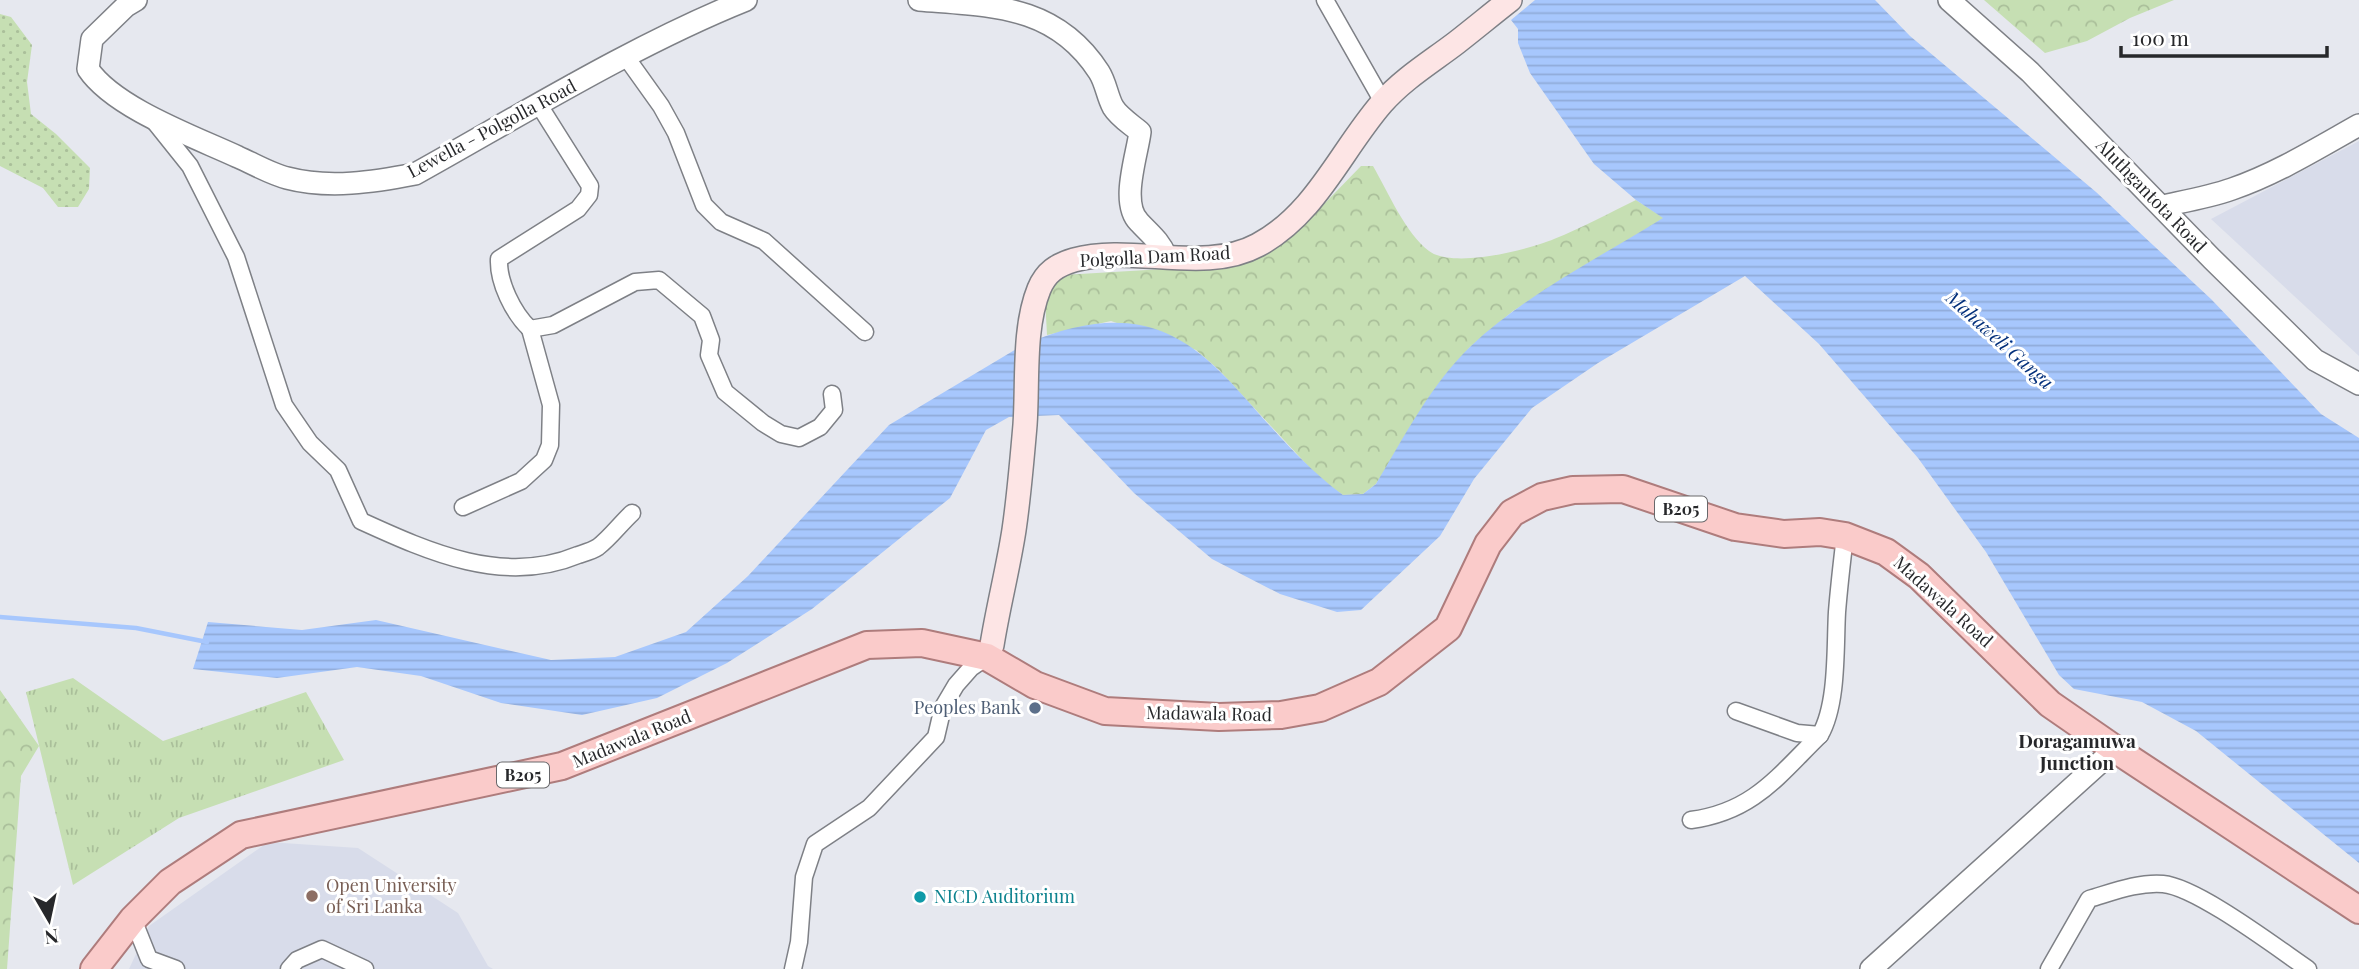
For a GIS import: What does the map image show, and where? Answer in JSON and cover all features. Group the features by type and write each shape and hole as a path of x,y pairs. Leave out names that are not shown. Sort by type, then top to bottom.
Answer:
{"main road":[{"name":"Polgolla Dam Road","path":"987,657 992,645 1014,526 1025,424 1033,308 1045,275 1064,264 1087,258 1199,258 1226,256 1257,246 1293,219 1323,185 1383,102 1413,74 1510,0"},
{"name":"Madawala Road","path":"94,969 133,919 170,882 242,835 562,766 867,645 922,643 987,657 1035,685 1105,711 1219,717 1280,715 1320,708 1379,682 1448,628 1488,544 1512,513 1542,497 1573,490 1623,489 1735,527 1784,534 1820,531 1845,536 1886,552 1919,576 2050,705 2359,910"}],"street":[{"name":"Lewella - Polgolla Road","path":"136,0 92,39 88,69 96,82 151,118 287,178 332,184 379,181 415,174 626,58 712,14 747,0"},
{"path":"919,0 987,6 1032,15 1069,37 1100,73 1114,109 1140,132 1131,184 1132,211 1138,222 1157,240 1166,256"},
{"path":"1325,0 1383,102"},
{"name":"Aluthgantota Road","path":"1949,0 2030,72 2315,360 2359,384"},
{"path":"626,58 661,106 676,133 704,205 721,222 764,241 865,332"},
{"path":"463,507 520,481 544,460 550,445 551,405 530,329 520,319 499,273 499,259 578,209 589,195 590,186 539,105"},
{"path":"151,118 190,166 236,257 284,405 310,443 338,470 362,521 404,541 486,567 526,568 562,562 597,547 632,513"},
{"path":"2162,206 2208,197 2235,188 2359,125"},
{"path":"530,329 553,324 635,282 659,280 702,316 711,340 709,355 726,392 763,423 780,434 799,438 820,427 834,410 832,394"},
{"path":"1691,820 1738,807 1760,795 1820,734 1826,724 1832,693 1845,536"},
{"path":"793,969 799,942 804,877 815,844 869,808 936,737 943,708 956,685 971,668 987,657"},
{"path":"1736,711 1797,733 1820,734"},
{"path":"1871,969 2115,749"},
{"path":"2049,969 2089,899 2135,886 2165,884 2203,899 2308,969"},
{"path":"133,919 149,959 176,969"},
{"path":"289,969 297,960 323,949 365,969"}],"shaded area":[{"path":"2359,141 2359,356 2211,219"},
{"name":"Open University of Sri Lanka","path":"268,842 358,848 458,913 488,966 493,969 129,969 149,926"}],"green space":[{"path":"1984,0 2174,0 2130,18 2087,41 2045,53"},
{"path":"0,14 11,17 32,45 27,82 31,114 56,134 90,168 89,189 78,207 58,207 43,188 0,166"},
{"path":"1361,166 1373,166 1413,234 1429,251 1440,256 1472,258 1527,248 1564,235 1636,200 1664,218 1513,311 1470,347 1437,387 1376,484 1363,494 1343,495 1321,480 1219,370 1196,350 1111,321 1047,335 1046,302 1051,289 1063,275 1197,267 1261,254 1294,235"},
{"path":"73,678 163,741 306,692 344,760 179,818 73,885 26,692"},
{"path":"0,690 39,746 21,776 7,969 0,969"}],"water":[{"name":"Mahaweli Ganga","path":"1535,0 1875,0 1910,36 2096,192 2211,299 2321,414 2359,438 2359,863 2196,731 2142,702 2074,689 2059,675 1986,552 1918,458 1819,344 1745,276 1598,363 1532,408 1474,479 1440,536 1361,610 1337,612 1280,594 1212,559 1134,493 1059,415 1009,417 986,430 950,498 812,609 727,663 657,698 582,715 501,703 421,676 357,667 277,678 193,669 208,622 302,630 376,620 551,660 615,657 686,632 748,576 889,425 1023,345 1083,326 1132,324 1172,336 1206,359 1238,389 1303,461 1343,495 1363,494 1376,484 1431,394 1471,346 1539,293 1663,218 1636,200 1594,164 1530,73 1518,43 1518,29 1511,20"}],"waterway":[{"path":"0,617 136,628 207,642"}],"place":[{"name":"Peoples Bank","path":"1035,708"},
{"name":"Open University of Sri Lanka","path":"312,896"},
{"name":"NICD Auditorium","path":"920,897"}],"district":[{"name":"Doragamuwa Junction","path":"2077,752"}]}
